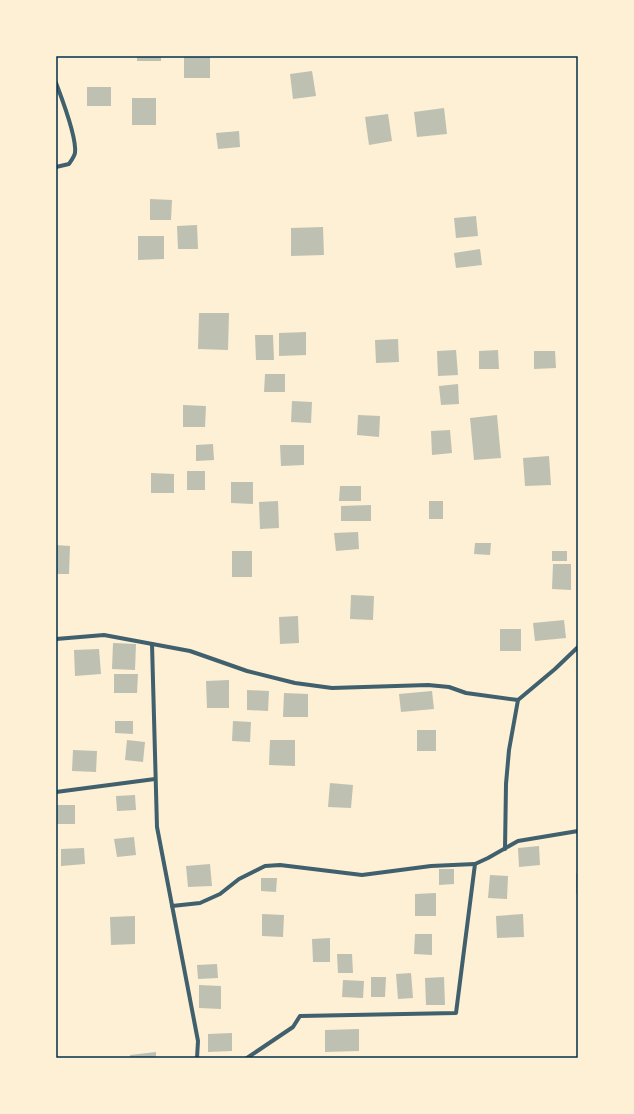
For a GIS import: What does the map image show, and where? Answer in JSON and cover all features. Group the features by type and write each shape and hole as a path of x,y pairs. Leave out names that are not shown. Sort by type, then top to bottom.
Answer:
{"street":[{"path":"56,83 65,106 74,143 75,154 69,164 56,167"},
{"path":"56,639 104,635 190,651 248,671 295,683 332,688 428,685 449,687 466,693 518,700"},
{"path":"152,644 157,828 198,1041 197,1058"},
{"path":"505,848 506,784 509,750 518,700 555,669 578,647"},
{"path":"56,792 155,779"},
{"path":"172,906 200,903 220,894 247,874 265,866 280,864 362,875 431,866 475,864 518,841 578,832"},
{"path":"247,1058 293,1027 300,1016 456,1013 475,864"}],"building":[{"path":"137,56 161,56 161,61 137,61"},
{"path":"184,56 210,56 210,78 184,78"},
{"path":"312,71 316,96 293,99 290,74"},
{"path":"87,87 111,87 111,106 87,106"},
{"path":"132,98 156,98 156,125 132,125"},
{"path":"444,108 447,134 417,137 414,112"},
{"path":"388,114 392,141 369,145 365,117"},
{"path":"239,131 240,147 218,149 216,133"},
{"path":"150,199 172,200 171,220 150,220"},
{"path":"476,216 478,236 456,238 454,218"},
{"path":"197,225 198,249 178,249 177,226"},
{"path":"323,227 324,255 291,256 291,228"},
{"path":"138,236 164,236 164,259 138,260"},
{"path":"480,249 482,265 456,268 454,253"},
{"path":"199,313 229,313 228,350 198,349"},
{"path":"306,332 306,355 279,356 279,333"},
{"path":"255,335 273,335 274,360 256,360"},
{"path":"398,339 399,362 376,363 375,340"},
{"path":"456,350 458,375 438,376 437,351"},
{"path":"498,350 499,369 479,369 479,351"},
{"path":"534,351 555,351 556,368 534,369"},
{"path":"265,374 285,374 285,392 264,392"},
{"path":"458,384 459,404 441,405 439,386"},
{"path":"292,401 312,402 311,423 291,422"},
{"path":"183,405 206,406 205,427 183,427"},
{"path":"358,415 380,416 379,437 357,435"},
{"path":"497,415 501,458 474,460 470,418"},
{"path":"450,430 452,453 432,455 431,431"},
{"path":"213,444 214,460 196,461 196,445"},
{"path":"280,445 304,445 304,465 281,466"},
{"path":"549,456 551,485 525,486 523,458"},
{"path":"187,471 205,471 205,490 187,490"},
{"path":"151,473 174,474 174,493 151,493"},
{"path":"231,482 253,482 253,504 231,503"},
{"path":"340,486 361,486 361,501 339,501"},
{"path":"278,501 279,528 260,529 259,502"},
{"path":"429,501 443,501 443,519 429,519"},
{"path":"371,505 371,521 341,521 341,506"},
{"path":"358,532 359,549 336,551 334,533"},
{"path":"475,543 491,543 490,555 474,554"},
{"path":"56,545 70,546 69,574 56,574"},
{"path":"232,551 252,551 252,577 232,577"},
{"path":"552,551 567,551 567,561 552,561"},
{"path":"553,564 571,564 571,590 552,589"},
{"path":"351,595 374,596 373,620 350,619"},
{"path":"298,616 299,643 280,644 279,617"},
{"path":"564,620 566,638 535,641 533,623"},
{"path":"500,629 521,629 521,651 500,651"},
{"path":"113,643 136,644 135,670 112,669"},
{"path":"99,649 101,674 75,676 74,650"},
{"path":"114,674 138,674 137,693 114,693"},
{"path":"229,680 229,708 207,708 206,681"},
{"path":"247,690 269,691 268,711 247,710"},
{"path":"432,691 434,709 401,712 399,694"},
{"path":"284,693 308,694 308,717 283,717"},
{"path":"115,721 133,721 133,734 115,733"},
{"path":"233,721 251,722 250,742 232,741"},
{"path":"417,730 436,730 436,751 417,751"},
{"path":"127,740 145,742 143,762 125,760"},
{"path":"270,740 295,740 295,766 269,765"},
{"path":"73,750 97,751 96,772 72,771"},
{"path":"330,783 353,785 351,808 328,807"},
{"path":"135,795 136,810 117,811 116,796"},
{"path":"56,805 75,805 75,824 56,824"},
{"path":"134,837 136,855 117,857 114,839"},
{"path":"539,846 540,865 519,867 518,848"},
{"path":"84,848 85,864 61,866 61,849"},
{"path":"210,864 212,886 188,887 186,866"},
{"path":"439,869 454,869 454,884 439,885"},
{"path":"576,873 578,873 578,894 576,894"},
{"path":"490,875 508,876 507,899 488,898"},
{"path":"261,878 277,878 276,892 261,891"},
{"path":"436,893 436,916 415,916 415,894"},
{"path":"262,914 284,915 283,937 262,936"},
{"path":"523,914 524,937 497,938 496,916"},
{"path":"135,916 135,944 111,945 110,917"},
{"path":"415,934 432,934 432,955 414,954"},
{"path":"330,938 330,962 313,962 312,939"},
{"path":"337,954 352,954 353,973 338,973"},
{"path":"217,964 218,978 198,979 197,965"},
{"path":"411,973 413,998 398,999 396,974"},
{"path":"371,977 386,977 385,997 371,997"},
{"path":"444,977 445,1005 426,1005 425,978"},
{"path":"343,980 364,981 363,998 342,997"},
{"path":"199,985 221,986 221,1009 199,1008"},
{"path":"359,1029 359,1051 325,1052 325,1030"},
{"path":"232,1033 232,1051 208,1052 208,1034"},
{"path":"156,1052 156,1058 130,1058 130,1055"}]}
